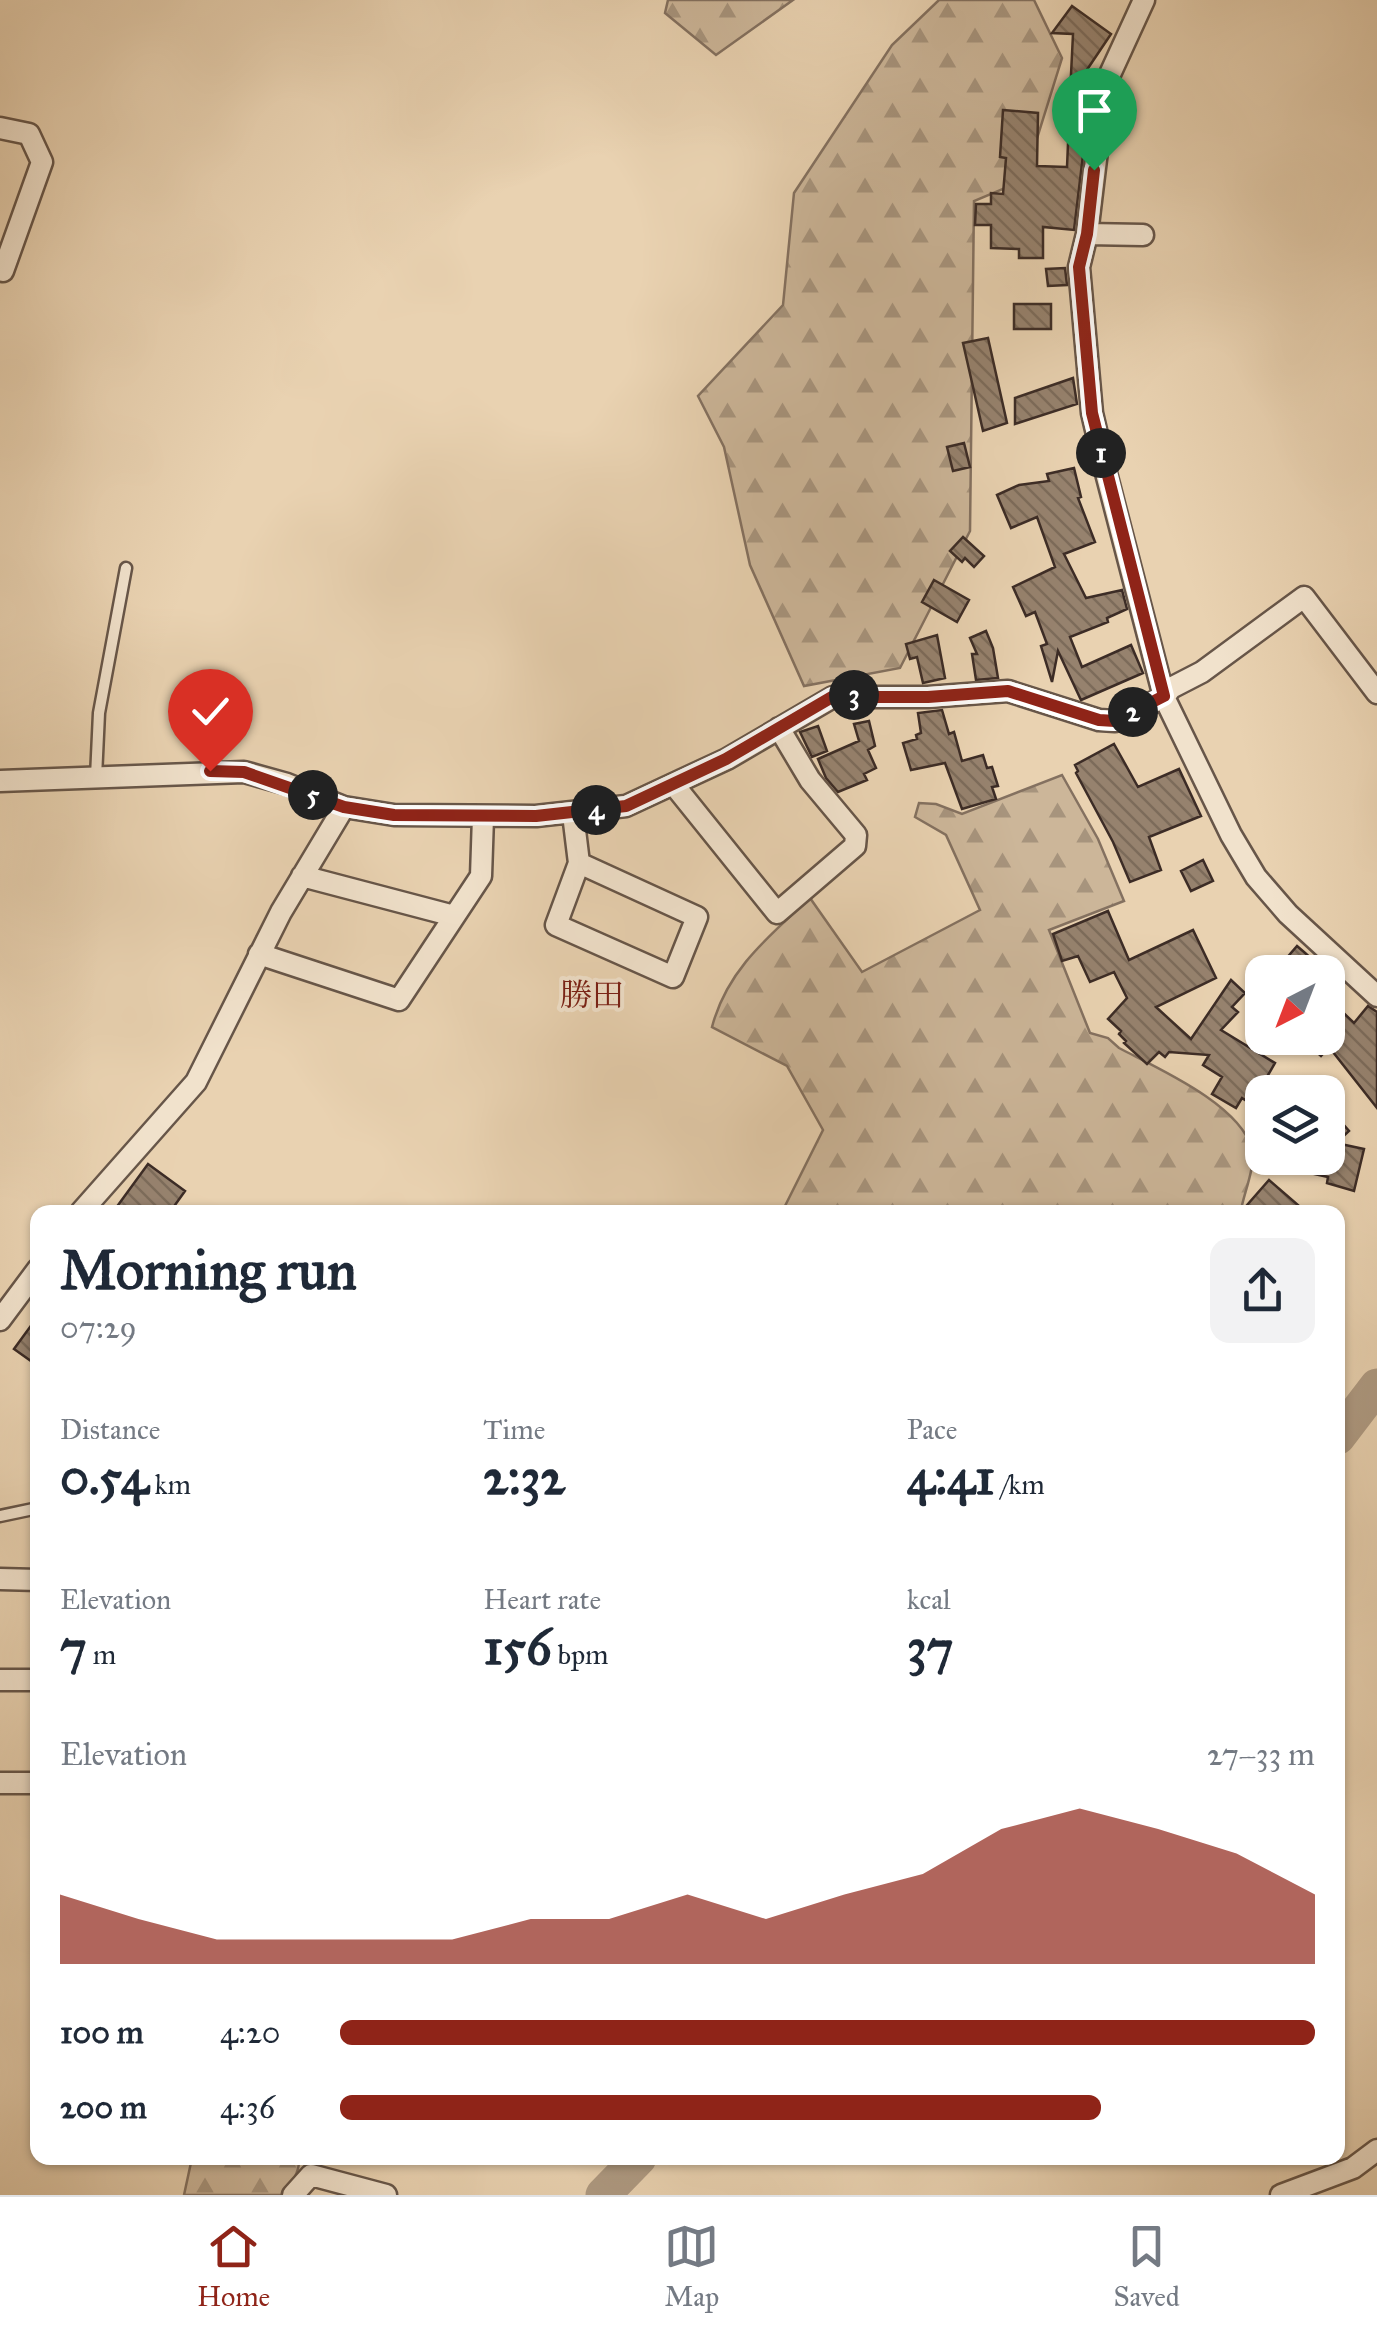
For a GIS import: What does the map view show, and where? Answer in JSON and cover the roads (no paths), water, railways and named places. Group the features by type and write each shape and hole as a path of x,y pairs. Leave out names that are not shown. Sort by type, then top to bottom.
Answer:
{"street":[{"path":"1138,3 1104,85 1087,234 1079,267 1092,413 1164,696 1231,835 1256,877 1325,950 1377,996"},
{"path":"0,128 28,134 42,162 4,271 0,270"},
{"path":"1087,234 1143,235"},
{"path":"0,782 244,772 344,807 394,815 573,814 626,806 674,785 832,697 928,697 1008,691 1099,720 1115,721 1202,672 1304,597 1377,693"},
{"path":"674,785 777,913 855,846 856,836 810,780 779,728"},
{"path":"87,1205 196,1082 259,954 344,807"},
{"path":"573,814 579,864 556,925 673,976 697,917 579,864"},
{"path":"259,954 399,1000 481,876 483,817"},
{"path":"302,876 454,916"},
{"path":"0,1320 30,1281"},
{"path":"0,1579 30,1580"},
{"path":"0,1680 30,1680"},
{"path":"0,1783 30,1783"},
{"path":"1281,2195 1353,2168 1377,2150"},
{"path":"293,2195 311,2176 386,2195"}],"lane":[{"path":"96,778 99,713 126,568"},
{"path":"0,1516 30,1510"}],"waterway":[{"path":"1345,1428 1377,1386"},
{"path":"603,2195 632,2165"}],"district":[{"name":"勝田","path":"592,995"}]}
